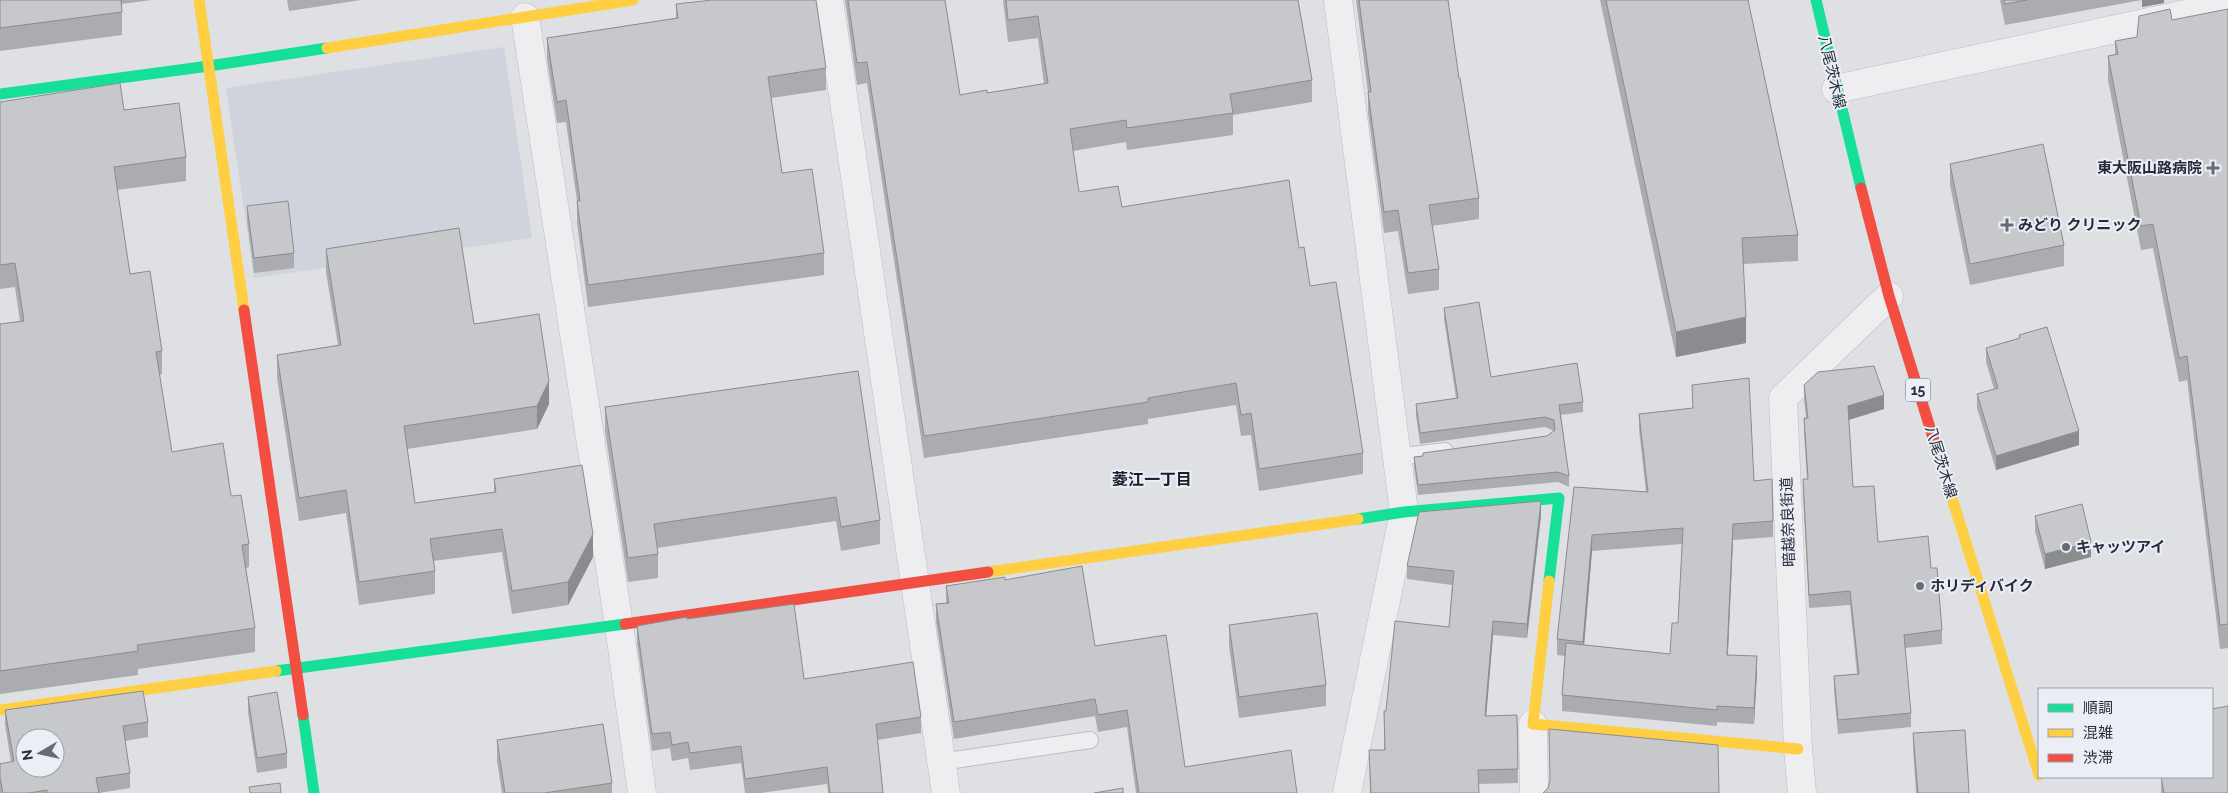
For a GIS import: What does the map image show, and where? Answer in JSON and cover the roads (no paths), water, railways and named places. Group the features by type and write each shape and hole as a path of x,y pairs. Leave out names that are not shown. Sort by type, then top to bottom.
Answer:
{"street":[{"path":"200,0 314,793"},
{"path":"0,94 209,66 633,0"},
{"path":"829,0 946,793"},
{"path":"1338,0 1404,512 1348,793"},
{"name":"八尾茨木線","path":"1816,0 1836,89 1889,296 2038,770"},
{"path":"1836,89 2228,5"},
{"path":"525,17 619,625 642,793"},
{"name":"暗越奈良街道","path":"1802,793 1798,748 1783,398 1889,296"},
{"path":"0,710 619,625 1404,512 1559,498 1533,724 1534,793"},
{"path":"1533,724 1798,748"}],"lane":[{"path":"1398,457 1462,448"},
{"path":"941,762 1090,740"}],"place":[{"name":"東大阪山路病院","path":"2213,168"},
{"name":"みどり クリニック","path":"2007,225"},
{"name":"キャッツアイ","path":"2066,547"},
{"name":"ホリディバイク","path":"1920,586"}],"district":[{"name":"菱江一丁目","path":"1152,479"}]}
